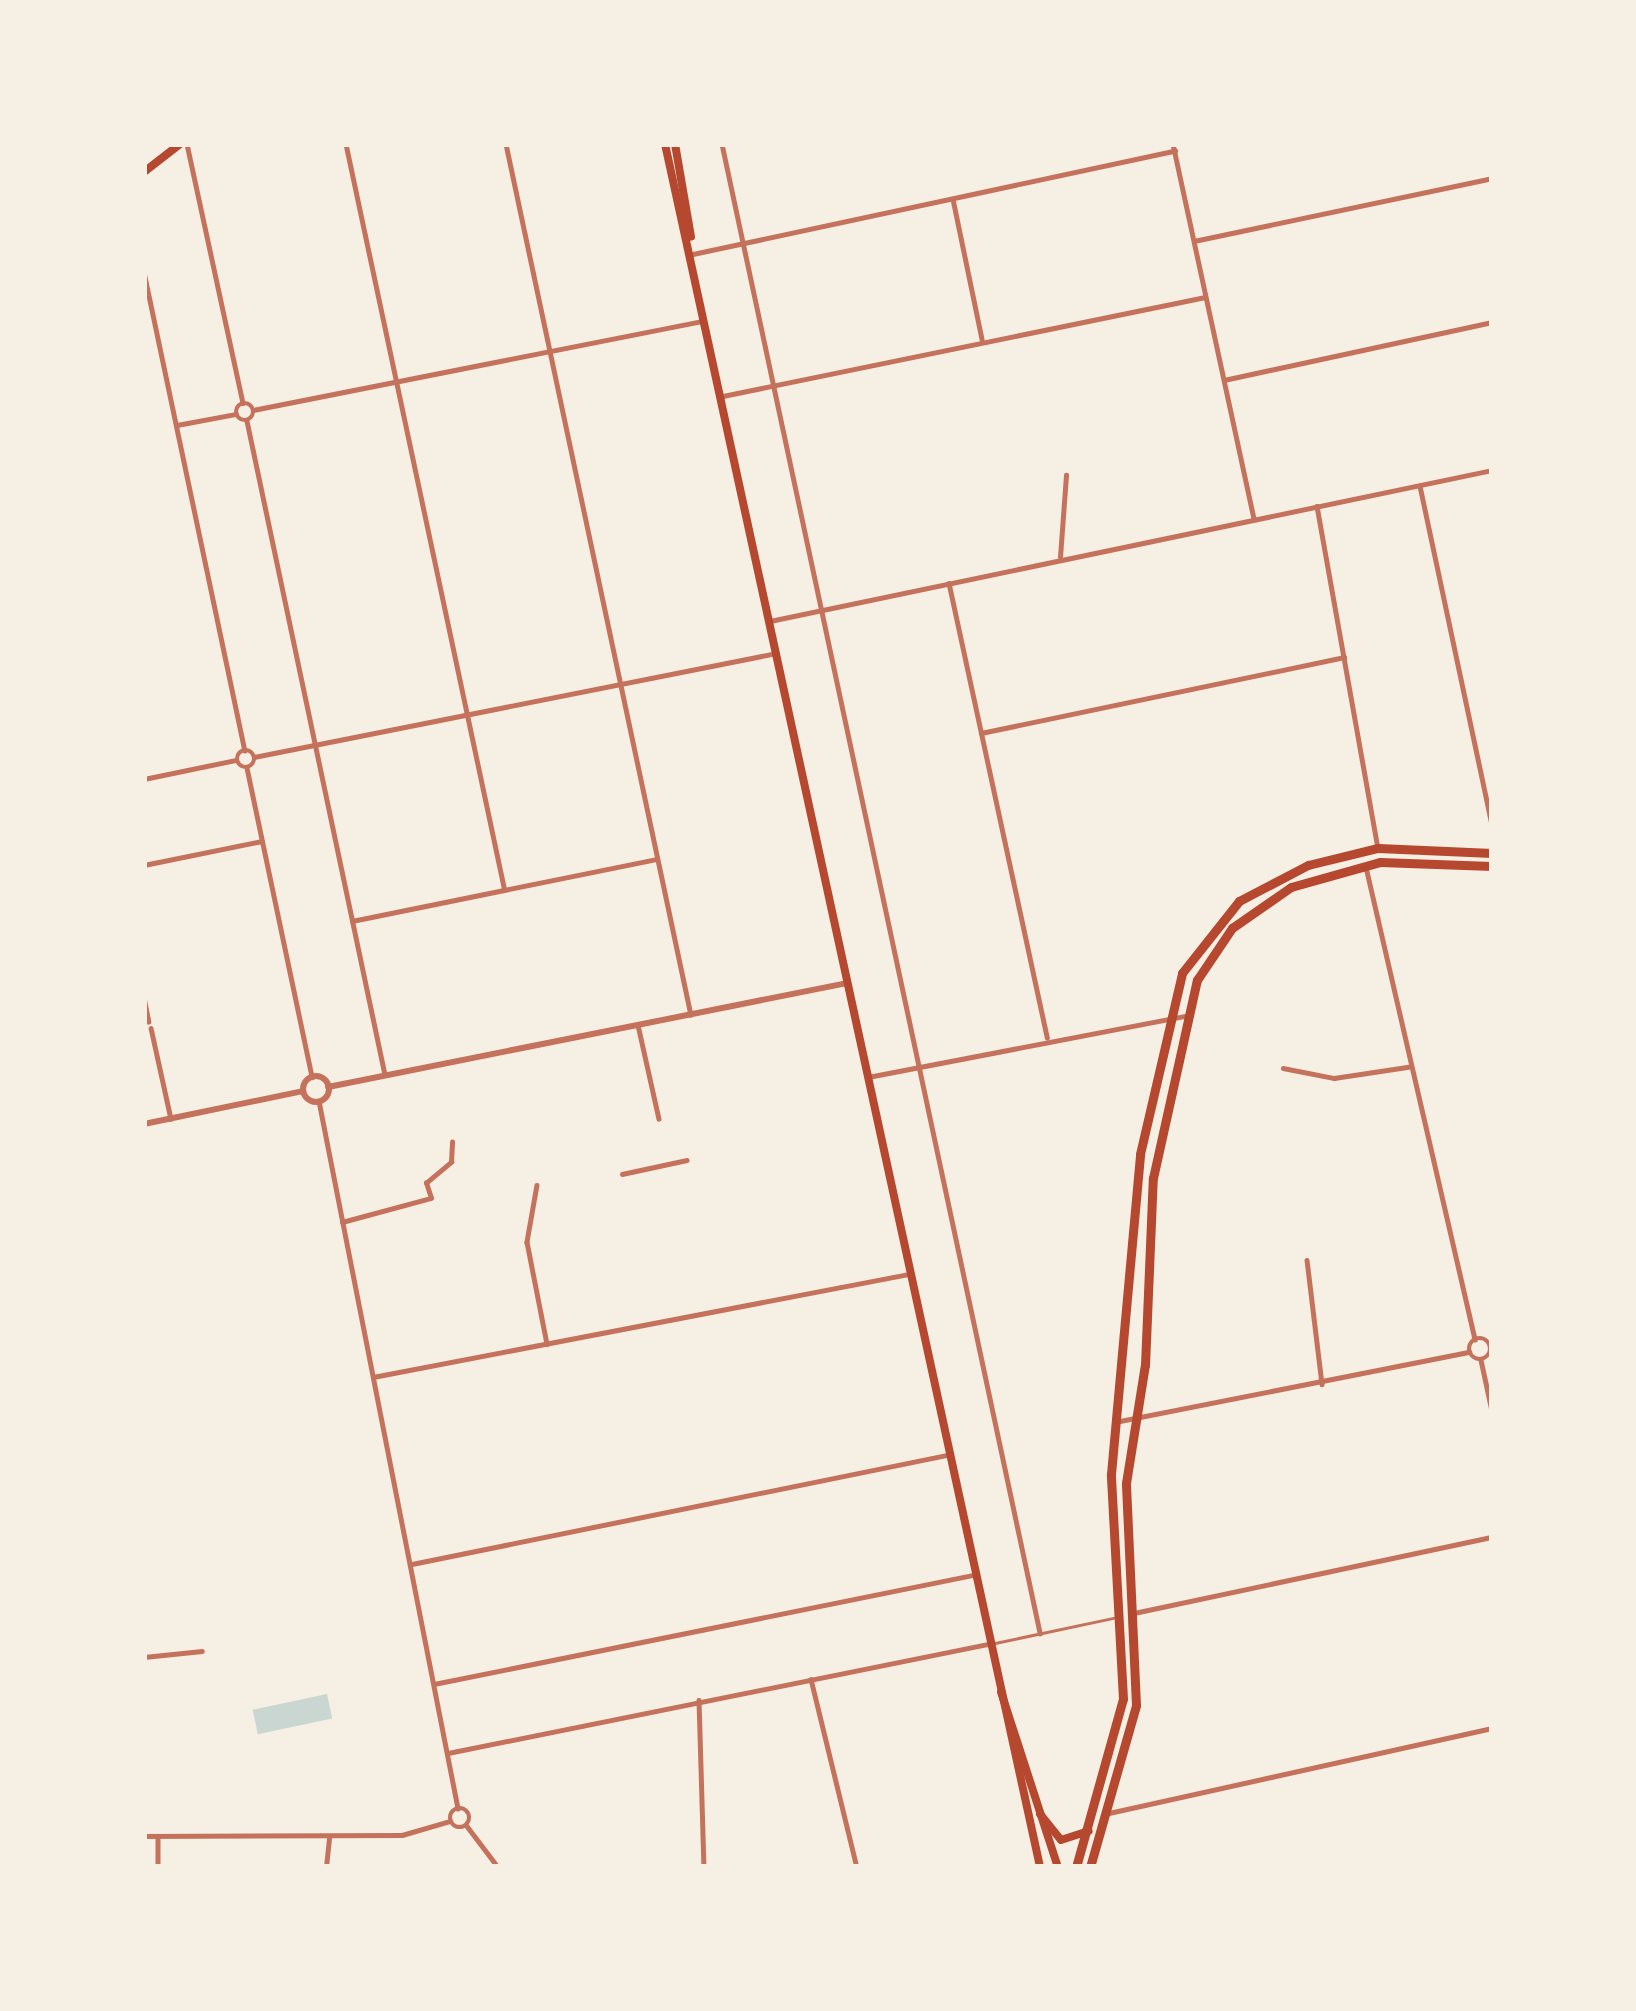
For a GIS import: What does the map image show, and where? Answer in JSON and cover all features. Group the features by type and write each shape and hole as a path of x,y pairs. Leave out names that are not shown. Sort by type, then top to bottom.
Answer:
{"highway":[{"path":"1076,1867 1121,1714 1121,1616 1110,1515 1140,1154 1169,1015 1195,947 1239,901 1308,865 1378,848 1492,853"},
{"path":"1090,1867 1136,1705 1124,1518 1137,1419 1150,1199 1186,1016 1206,962 1248,912 1366,866 1492,866"}],"main road":[{"path":"144,172 184,144"},
{"path":"665,144 693,254"},
{"path":"675,144 722,396 992,1664 1040,1867"},
{"path":"992,1664 1058,1867"},
{"path":"1036,1808 1061,1840 1088,1831"}],"street":[{"path":"184,144 243,404 236,414"},
{"path":"346,144 504,887"},
{"path":"506,144 691,1015"},
{"path":"722,144 1040,1633"},
{"path":"693,254 1174,147 1254,519"},
{"path":"1194,241 1492,178"},
{"path":"953,199 982,339"},
{"path":"144,272 244,750 254,758"},
{"path":"722,396 982,339 1205,297"},
{"path":"243,404 254,410 706,320"},
{"path":"1223,380 1492,322"},
{"path":"254,410 247,421 385,1075"},
{"path":"175,425 236,414 247,421"},
{"path":"770,621 1492,470"},
{"path":"1060,560 1066,475"},
{"path":"1420,485 1492,826"},
{"path":"1317,506 1378,848"},
{"path":"950,583 1047,1038"},
{"path":"247,768 254,758 316,744 777,653"},
{"path":"981,734 1344,657"},
{"path":"144,779 236,760 244,750"},
{"path":"236,760 247,768 312,1077 303,1091"},
{"path":"144,865 262,841"},
{"path":"352,921 656,859"},
{"path":"1366,866 1408,1067 1475,1340 1469,1352"},
{"path":"312,1077 328,1087 847,983"},
{"path":"144,997 171,1118"},
{"path":"867,1077 1047,1038 1169,1015 1186,1016"},
{"path":"638,1025 659,1119"},
{"path":"1283,1068 1334,1078 1408,1067"},
{"path":"328,1087 319,1101 458,1808 498,1867"},
{"path":"144,1124 303,1091 319,1101"},
{"path":"342,1222 430,1198 426,1183 451,1162 452,1142"},
{"path":"622,1174 687,1160"},
{"path":"537,1184 527,1241 548,1343"},
{"path":"1307,1260 1322,1384"},
{"path":"372,1378 909,1274"},
{"path":"1475,1340 1491,1347 1480,1360"},
{"path":"1120,1421 1469,1352 1480,1360 1492,1411"},
{"path":"411,1564 947,1455"},
{"path":"1133,1613 1492,1537"},
{"path":"434,1684 973,1575"},
{"path":"448,1753 988,1644"},
{"path":"144,1657 202,1651"},
{"path":"811,1679 857,1867"},
{"path":"699,1700 704,1867"},
{"path":"1109,1813 1492,1728"},
{"path":"450,1821 458,1808"},
{"path":"144,1836 329,1835 450,1821 467,1826"},
{"path":"329,1835 329,1867"},
{"path":"158,1836 158,1867"}],"lane":[{"path":"988,1644 1121,1616"}],"shaded area":[{"path":"327,1694 332,1718 258,1734 253,1710"}]}
